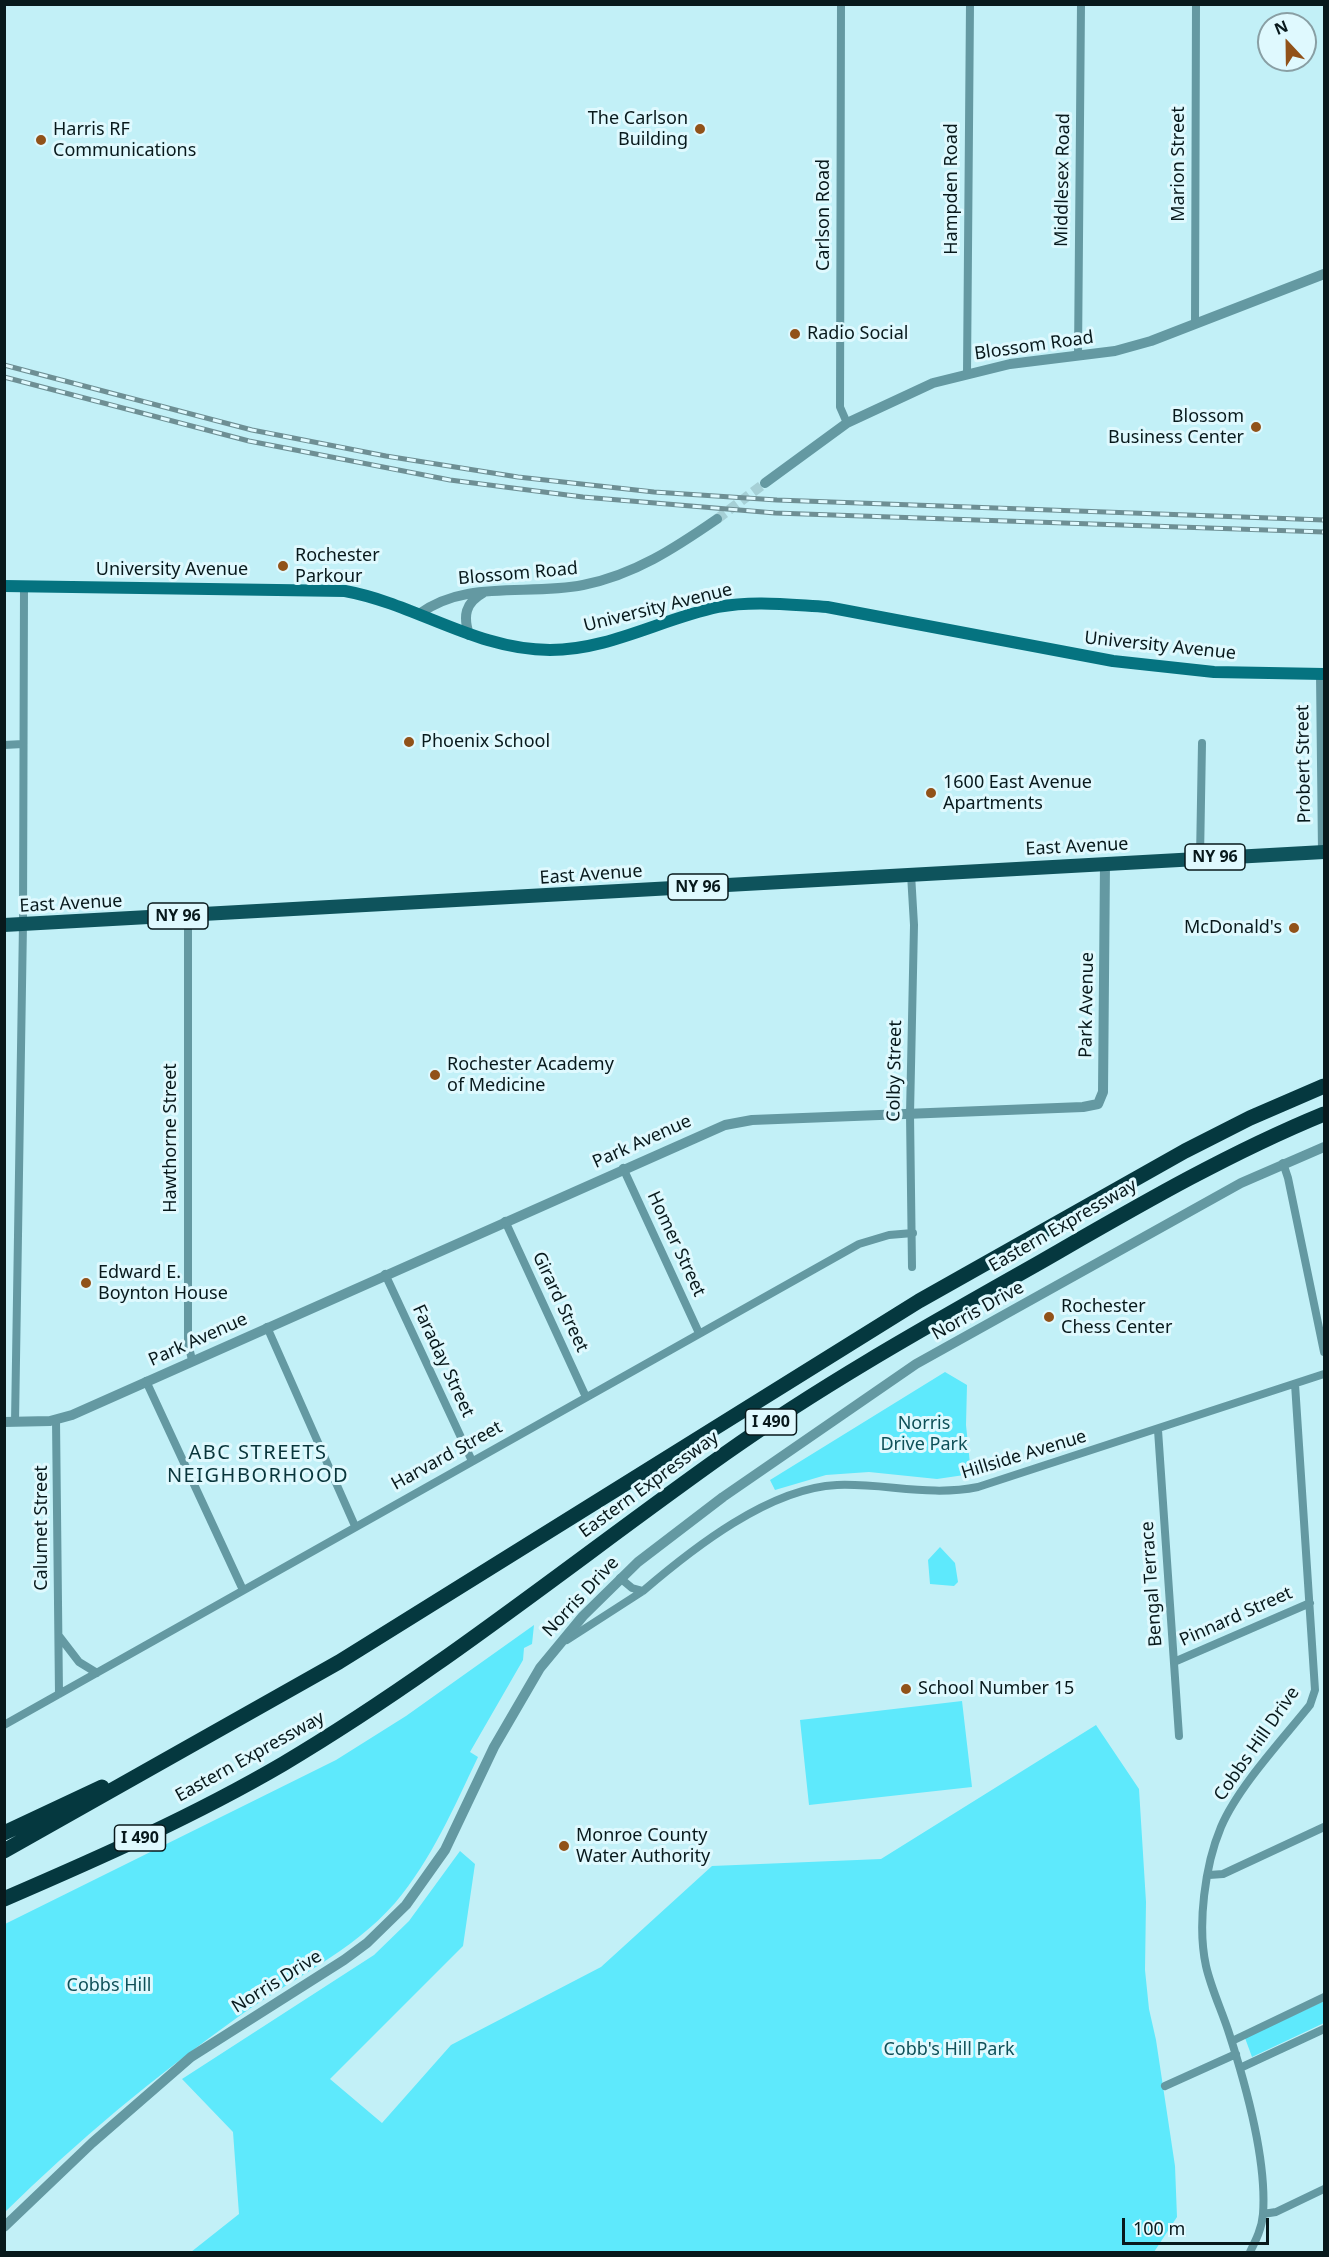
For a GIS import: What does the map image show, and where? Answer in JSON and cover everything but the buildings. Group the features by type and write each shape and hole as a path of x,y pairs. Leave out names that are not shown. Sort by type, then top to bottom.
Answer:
{"highway":[{"path":"1250,1118 1324,1080"},
{"name":"Eastern Expressway","path":"4,1851 213,1734 410,1619 888,1319 1138,1176 1250,1118 1324,1086"},
{"name":"Eastern Expressway","path":"4,1899 139,1839 252,1781 368,1711 726,1453 861,1365 1188,1178 1300,1124 1324,1116"},
{"path":"4,1833 213,1734"},
{"path":"4,1909 139,1839"}],"main road":[{"name":"University Avenue","path":"4,586 345,591 376,597 469,635 516,648 553,650 618,639 720,607 770,603 827,607 1113,661 1214,672 1322,675"},
{"name":"East Avenue","path":"4,925 1323,852"}],"street":[{"name":"Carlson Road","path":"841,4 840,407 847,423"},
{"name":"Hampden Road","path":"967,373 970,4"},
{"name":"Middlesex Road","path":"1078,356 1081,4"},
{"name":"Marion Street","path":"1195,324 1196,4"},
{"name":"Blossom Road","path":"765,483 847,423 906,394 967,373 1010,364 1078,356 1142,344 1324,274"},
{"name":"Blossom Road","path":"419,614 433,604 452,596 582,586 610,579 659,558 717,519"},
{"path":"10,1422 23,924 24,587"},
{"path":"469,635 465,623 467,607 473,598 486,592"},
{"name":"Probert Street","path":"1322,675 1323,852"},
{"path":"1200,858 1202,743"},
{"path":"4,745 23,744"},
{"name":"Park Avenue","path":"10,1422 56,1420 623,1168 731,1123 1083,1107 1100,1103 1103,1092 1105,863"},
{"name":"Colby Street","path":"911,874 914,925 910,1114 912,1267"},
{"name":"Hawthorne Street","path":"188,916 188,1343 192,1360"},
{"name":"Norris Drive","path":"4,2227 92,2143 191,2057 344,1960 367,1943 406,1905 445,1850 503,1730 540,1668 620,1578 723,1497 916,1364 1218,1195 1283,1163 1324,1147"},
{"path":"1283,1163 1324,1352"},
{"name":"Homer Street","path":"623,1168 699,1333"},
{"name":"Girard Street","path":"505,1221 586,1397"},
{"name":"Harvard Street","path":"4,1725 859,1244 889,1235 913,1233"},
{"name":"Faraday Street","path":"385,1274 472,1461"},
{"path":"267,1327 355,1526"},
{"name":"Hillside Avenue","path":"557,1647 643,1591 721,1531 752,1513 795,1494 836,1485 916,1492 957,1491 1036,1470 1324,1374"},
{"path":"147,1381 243,1590"},
{"name":"Cobbs Hill Drive","path":"1250,2253 1263,2214 1260,2160 1240,2068 1206,1967 1203,1945 1203,1906 1217,1839 1229,1811 1313,1697 1316,1682 1295,1384"},
{"name":"Calumet Street","path":"56,1420 60,1694"},
{"name":"Bengal Terrace","path":"1158,1430 1179,1736"},
{"path":"620,1578 632,1588 643,1591"},
{"name":"Pinnard Street","path":"1174,1662 1310,1603"},
{"path":"59,1635 79,1662 97,1673"},
{"path":"1209,1875 1223,1874 1324,1827"},
{"path":"1232,2041 1324,1997"},
{"path":"1240,2068 1324,2029"},
{"path":"1165,2086 1236,2054"},
{"path":"1263,2214 1276,2212 1324,2189"}],"green space":[{"name":"Norris Drive Park","path":"945,1372 967,1385 966,1425 971,1474 937,1479 869,1472 826,1475 775,1490 770,1480"},
{"path":"940,1547 955,1563 958,1582 954,1586 930,1584 928,1560"},
{"name":"Cobbs Hill","path":"534,1625 532,1644 524,1648 523,1660 470,1752 478,1757 451,1814 420,1869 395,1903 378,1921 340,1951 258,2003 177,2062 88,2135 5,2212 5,1924 336,1760 406,1716"},
{"path":"962,1701 972,1787 809,1805 800,1720"},
{"name":"Cobb's Hill Park","path":"1096,1725 1139,1789 1146,1902 1145,1970 1149,2009 1156,2040 1175,2166 1177,2217 1154,2252 191,2252 239,2214 233,2132 182,2079 374,1955 409,1921 460,1851 475,1864 463,1946 330,2079 382,2123 451,2045 601,1967 712,1866 881,1859"},
{"path":"1324,2001 1324,2023 1252,2057 1245,2038"}],"tunnel":[{"path":"717,519 765,483"}],"railway":[{"path":"4,365 252,430 386,456 518,477 654,492 777,500 1324,520"},
{"path":"4,377 249,441 450,480 583,497 775,513 1324,532"}],"place":[{"name":"The Carlson Building","path":"700,129"},
{"name":"Harris RF Communications","path":"41,140"},
{"name":"Radio Social","path":"795,334"},
{"name":"Blossom Business Center","path":"1256,427"},
{"name":"Rochester Parkour","path":"283,566"},
{"name":"Phoenix School","path":"409,742"},
{"name":"1600 East Avenue Apartments","path":"931,793"},
{"name":"McDonald's","path":"1294,928"},
{"name":"Rochester Academy of Medicine","path":"435,1075"},
{"name":"Edward E. Boynton House","path":"86,1283"},
{"name":"Rochester Chess Center","path":"1049,1317"},
{"name":"School Number 15","path":"906,1689"},
{"name":"Monroe County Water Authority","path":"564,1846"}],"district":[{"name":"ABC STREETS NEIGHBORHOOD","path":"258,1464"}]}
